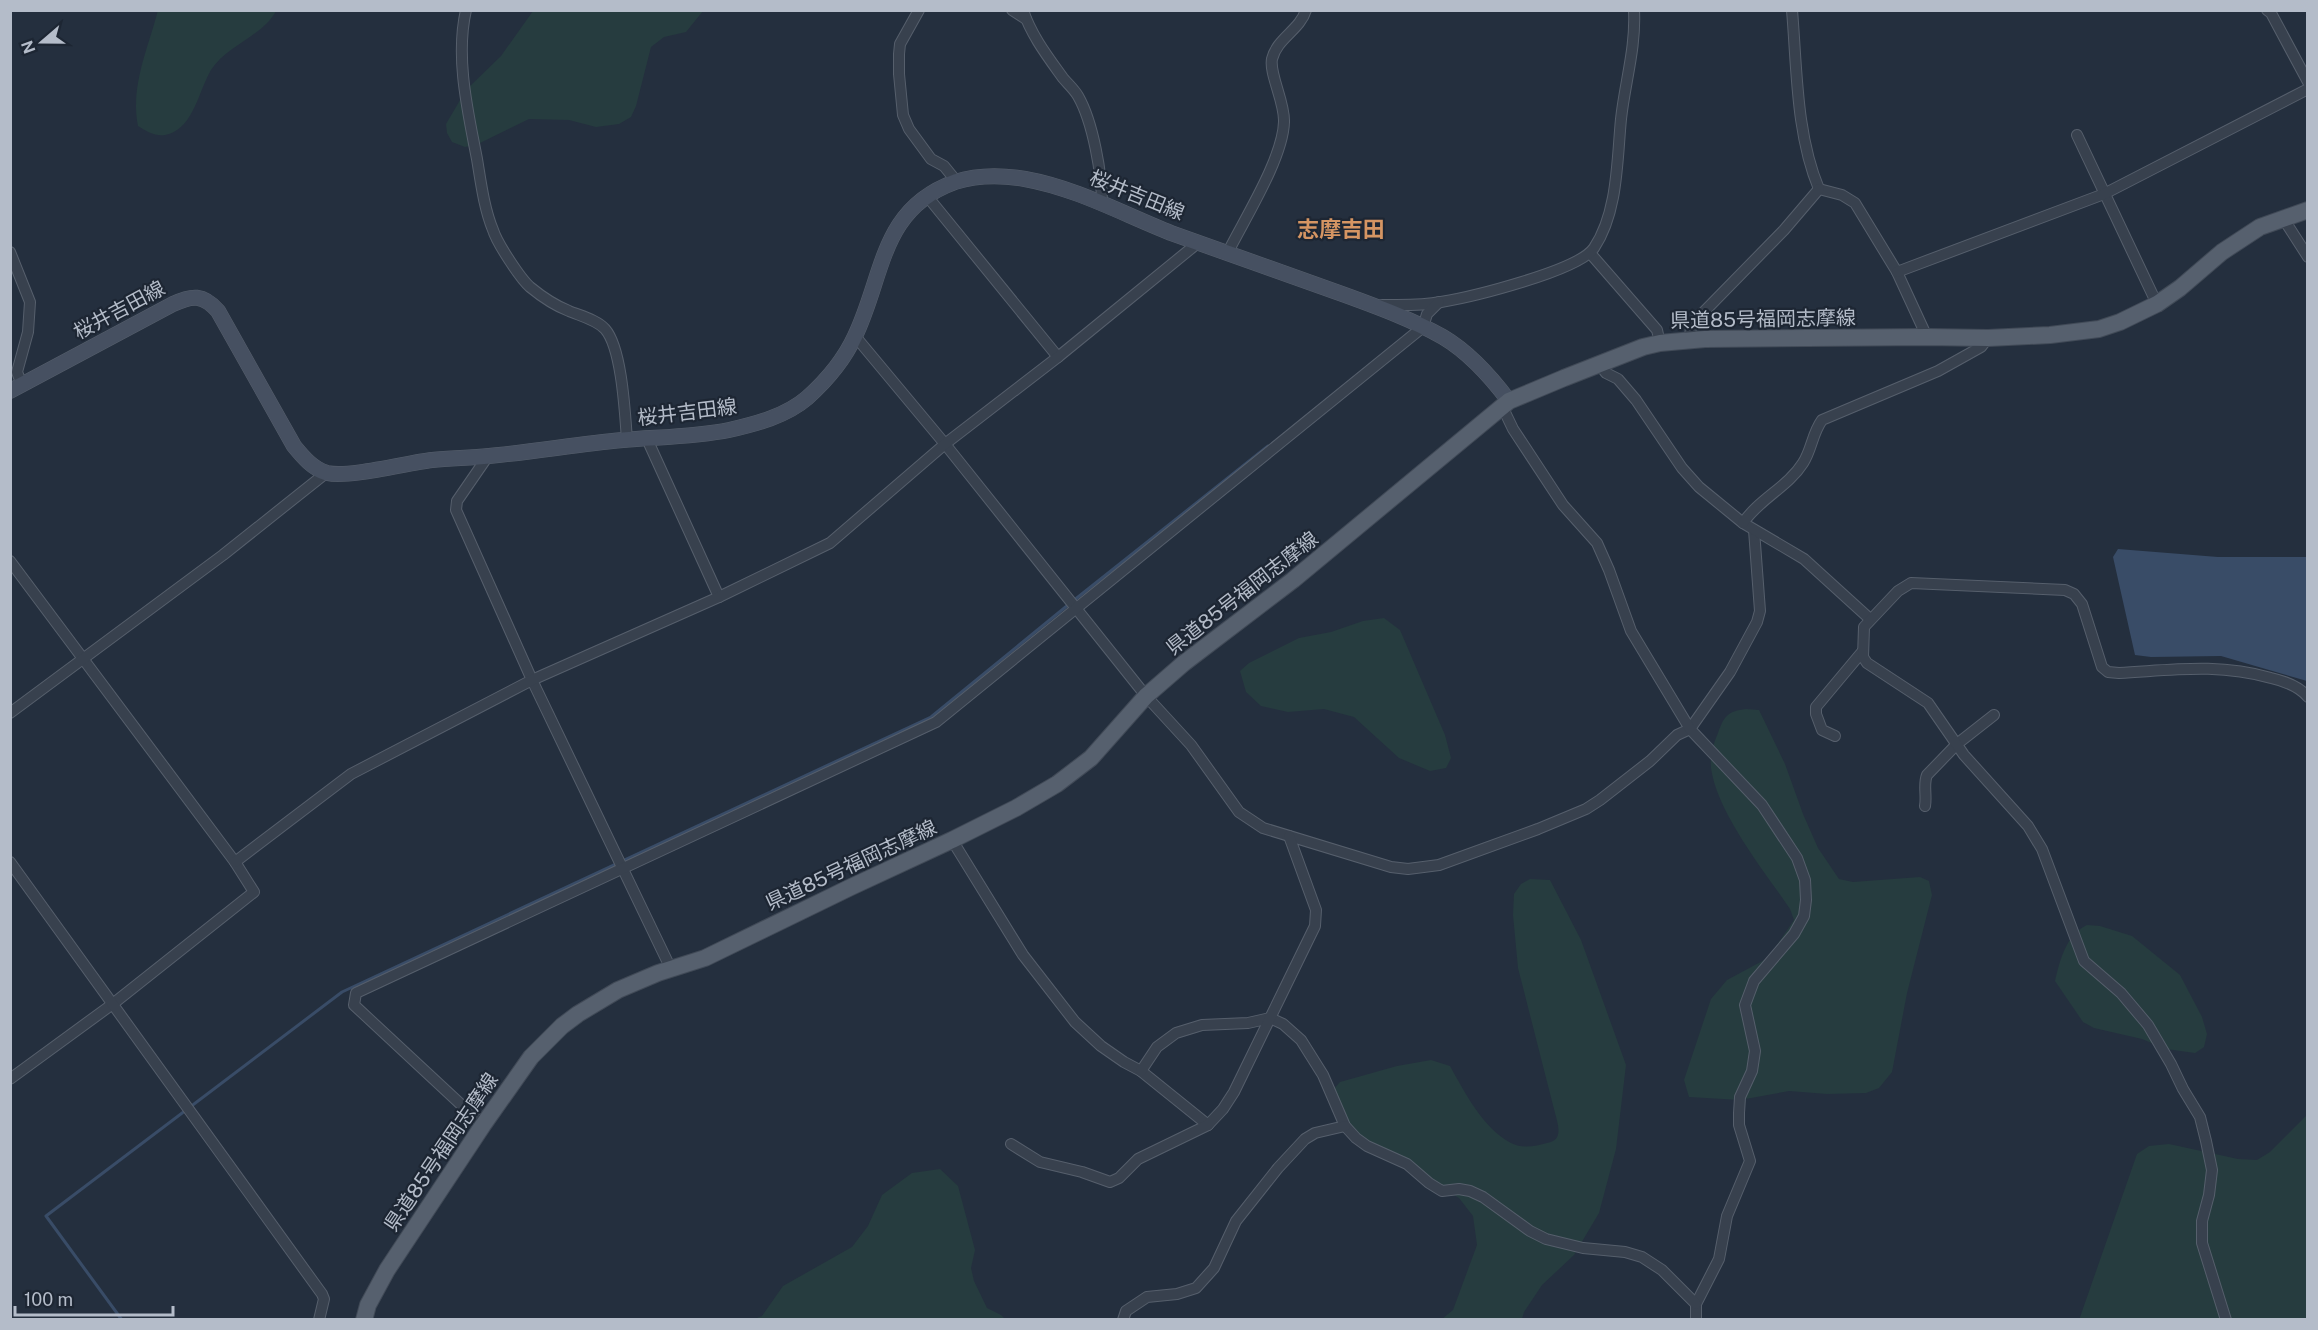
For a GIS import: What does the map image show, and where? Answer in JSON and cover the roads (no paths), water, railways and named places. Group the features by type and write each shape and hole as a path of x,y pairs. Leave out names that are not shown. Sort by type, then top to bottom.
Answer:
{"main road":[{"name":"桜井吉田線","path":"16,388 173,304 187,297 198,297 209,301 218,311 294,446 308,462 326,472 348,473 433,460 726,431 780,415 804,400 822,383 840,362 855,336 883,255 899,223 927,196 957,182 991,176 1026,179 1055,186 1423,327 1443,338 1482,369 1505,404"},
{"name":"県道85号福岡志摩線","path":"364,1320 368,1305 387,1270 483,1125 531,1057 562,1026 618,990 705,958 952,840 1016,808 1073,772 1105,744 1146,696 1184,663 1364,523 1505,404 1599,364 1660,343 1690,339 1988,338 2050,335 2099,329 2120,322 2157,304 2240,239 2260,227 2307,210"}],"street":[{"path":"466,10 462,31 464,72 479,169 493,231 500,245 529,286 566,310 588,318 605,329 614,344 627,440"},
{"path":"919,10 900,44 898,74 903,115 909,129 930,159 944,166 957,182"},
{"path":"1012,10 1024,15 1039,42 1081,102 1092,135 1102,190 1102,204"},
{"path":"1228,252 1277,155 1283,135 1282,98 1272,68 1272,59 1276,50 1303,21 1306,10"},
{"path":"1634,10 1634,45 1622,108 1614,186 1605,226 1590,253 1657,330 1660,343"},
{"path":"1792,10 1802,124 1812,173 1819,189"},
{"path":"2267,10 2271,13 2307,82"},
{"path":"1897,272 2104,194 2307,89"},
{"path":"2078,135 2157,304"},
{"path":"1819,189 1842,195 1855,203 1897,272 1927,337"},
{"path":"1690,339 1691,325 1784,230 1819,189"},
{"path":"927,196 1058,357"},
{"path":"2283,218 2307,256"},
{"path":"235,862 351,774 532,680 718,597 830,543 945,444 1058,357 1199,242"},
{"path":"10,252 30,302 28,332 17,372 16,388"},
{"name":"桜井吉田線","path":"1372,306 1412,306 1479,294 1571,266 1590,253"},
{"path":"483,1125 354,1005 356,993 936,722 1423,327 1427,314 1439,302"},
{"path":"855,336 945,444 1146,696 1191,745 1239,812 1263,828 1391,867 1408,869 1439,865 1586,809 1650,761 1677,735 1689,729 1730,672 1757,622 1760,611 1754,530"},
{"path":"1743,523 1750,512 1803,464 1810,450 1815,430 1822,420 1938,371 1981,346 1988,338"},
{"path":"1599,364 1606,373 1618,379 1636,400 1682,468 1699,487 1743,523 1804,559 1870,619"},
{"path":"1505,404 1513,429 1563,505 1597,543 1631,632 1689,729 1755,797 1778,826 1797,858 1805,880 1804,916 1794,934 1754,981 1745,1005 1755,1051 1752,1071 1740,1097 1739,1125 1750,1161 1727,1216 1719,1259 1696,1304 1696,1320"},
{"path":"646,439 718,597"},
{"path":"488,456 457,501 456,510 532,680 671,969"},
{"path":"10,712 223,555 326,472"},
{"path":"10,561 235,862 254,892 114,1003 10,1079"},
{"path":"2226,1320 2202,1243 2202,1221 2210,1195 2212,1170 2200,1117 2148,1025 2121,993 2084,961 2042,849 2028,826 1957,744 1928,703 1867,663 1862,652 1864,627 1898,591 1911,583 2065,590 2074,594 2082,604 2102,667 2108,672 2193,667 2226,668 2279,680 2293,686 2307,697"},
{"path":"1835,736 1822,730 1816,714 1816,706 1862,652"},
{"path":"1925,806 1927,797 1924,781 1926,775 1957,744 1994,715"},
{"path":"1011,1144 1040,1162 1082,1172 1110,1182 1119,1178 1138,1159 1208,1125 1234,1092 1315,926 1316,910 1289,836"},
{"path":"952,840 1023,955 1075,1022 1109,1052 1141,1071 1208,1125"},
{"path":"10,862 322,1294 324,1299 319,1320"},
{"path":"1141,1071 1158,1047 1176,1033 1202,1025 1248,1023 1270,1018 1283,1024 1301,1040 1316,1060 1345,1126 1367,1146 1407,1164 1436,1187 1448,1192 1470,1191 1483,1197 1530,1231 1546,1239 1583,1248 1625,1252 1656,1264 1677,1282 1696,1304"},
{"path":"1123,1320 1125,1311 1142,1300 1197,1288 1214,1268 1236,1221 1278,1168 1305,1139 1316,1133 1345,1126"}],"water":[{"path":"2118,549 2218,557 2307,557 2307,681 2221,656 2151,657 2135,655 2113,557"}],"waterway":[{"path":"1073,601 1268,446"},
{"path":"122,1320 46,1216 342,992 931,717 1068,605"}],"district":[{"name":"志摩吉田","path":"1341,229"}]}
